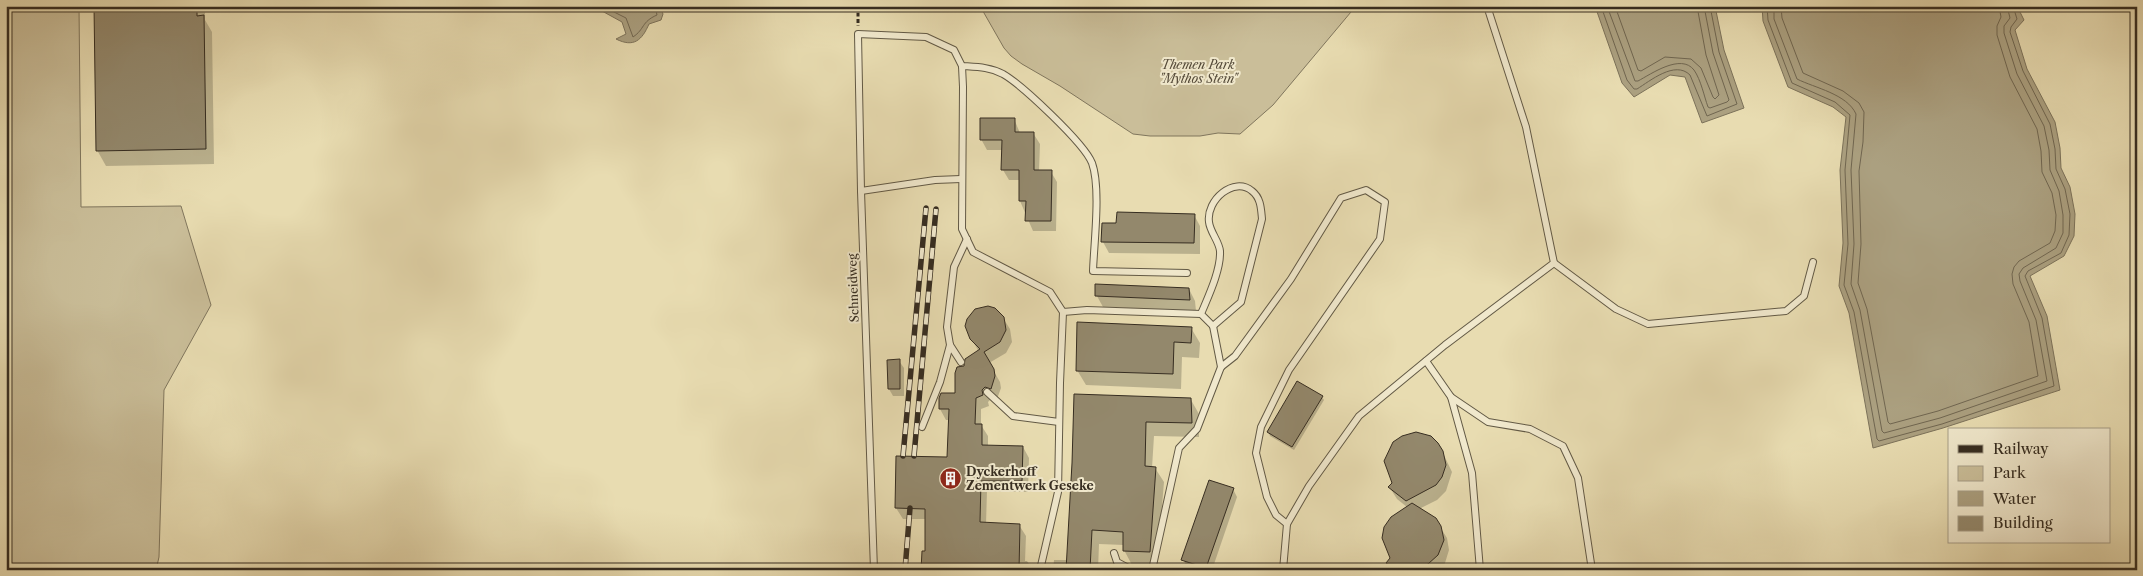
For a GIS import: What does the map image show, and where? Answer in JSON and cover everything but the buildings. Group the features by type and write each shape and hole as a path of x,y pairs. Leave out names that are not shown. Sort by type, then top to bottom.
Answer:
{"lane":[{"path":"1487,6 1526,128 1554,263 1616,309 1648,324 1786,311 1804,296 1814,262"},
{"path":"858,34 926,37 954,50 962,66 962,229 973,252 1050,292 1063,312 1058,492 1040,570"},
{"name":"Schneidweg","path":"858,34 861,191 874,570"},
{"path":"962,66 984,67 1002,74 1023,89 1078,142 1092,163 1096,187 1092,271 1187,273"},
{"path":"861,191 935,180 961,179"},
{"path":"1201,314 1214,286 1220,250 1209,222 1212,203 1227,190 1238,188 1250,189 1257,195 1261,206 1262,219 1240,302 1213,326"},
{"path":"1114,553 1117,562 1130,569 1151,570 1179,448 1197,429 1221,367 1235,356 1291,279 1340,198 1366,190 1385,202 1380,239 1290,370 1261,427 1256,453 1267,497 1276,515 1287,524"},
{"path":"961,362 950,345 947,327 954,267 967,239"},
{"path":"1283,570 1287,524 1309,486 1359,416 1426,361 1554,263"},
{"path":"1063,312 1087,310 1201,314 1213,326 1221,367"},
{"path":"922,427 940,382 950,345"},
{"path":"1426,361 1451,397 1472,473 1480,570"},
{"path":"987,392 1013,416 1059,422"},
{"path":"1451,397 1488,422 1530,429 1563,446 1578,478 1592,570"}],"path":[{"path":"858,6 858,34"}],"green space":[{"path":"79,6 81,207 181,206 211,305 164,390 159,557 156,570 6,570 6,10"},
{"name":"Themen Park \"Mythos Stein\"","path":"980,6 1356,6 1273,105 1240,134 1150,136 1133,134 1011,56 1004,48"}],"water":[{"path":"601,6 660,6 663,14 661,20 649,24 637,41 628,43 616,39 626,34 622,22 602,11"},
{"path":"1595,6 1715,6 1724,50 1744,108 1702,123 1685,77 1670,75 1634,97 1622,83"},
{"path":"1762,6 2017,6 2024,20 2015,30 2027,69 2055,122 2060,148 2061,168 2070,187 2075,214 2074,236 2064,256 2030,276 2047,316 2060,390 1943,428 1873,448 1849,313 1839,286 1843,243 1840,170 1846,117 1833,107 1788,87 1763,21"}],"railway":[{"path":"903,456 926,208"},
{"path":"914,456 936,209"},
{"path":"905,570 910,508"}],"place":[{"name":"Dyckerhoff Zementwerk Geseke","path":"950,478"}]}
